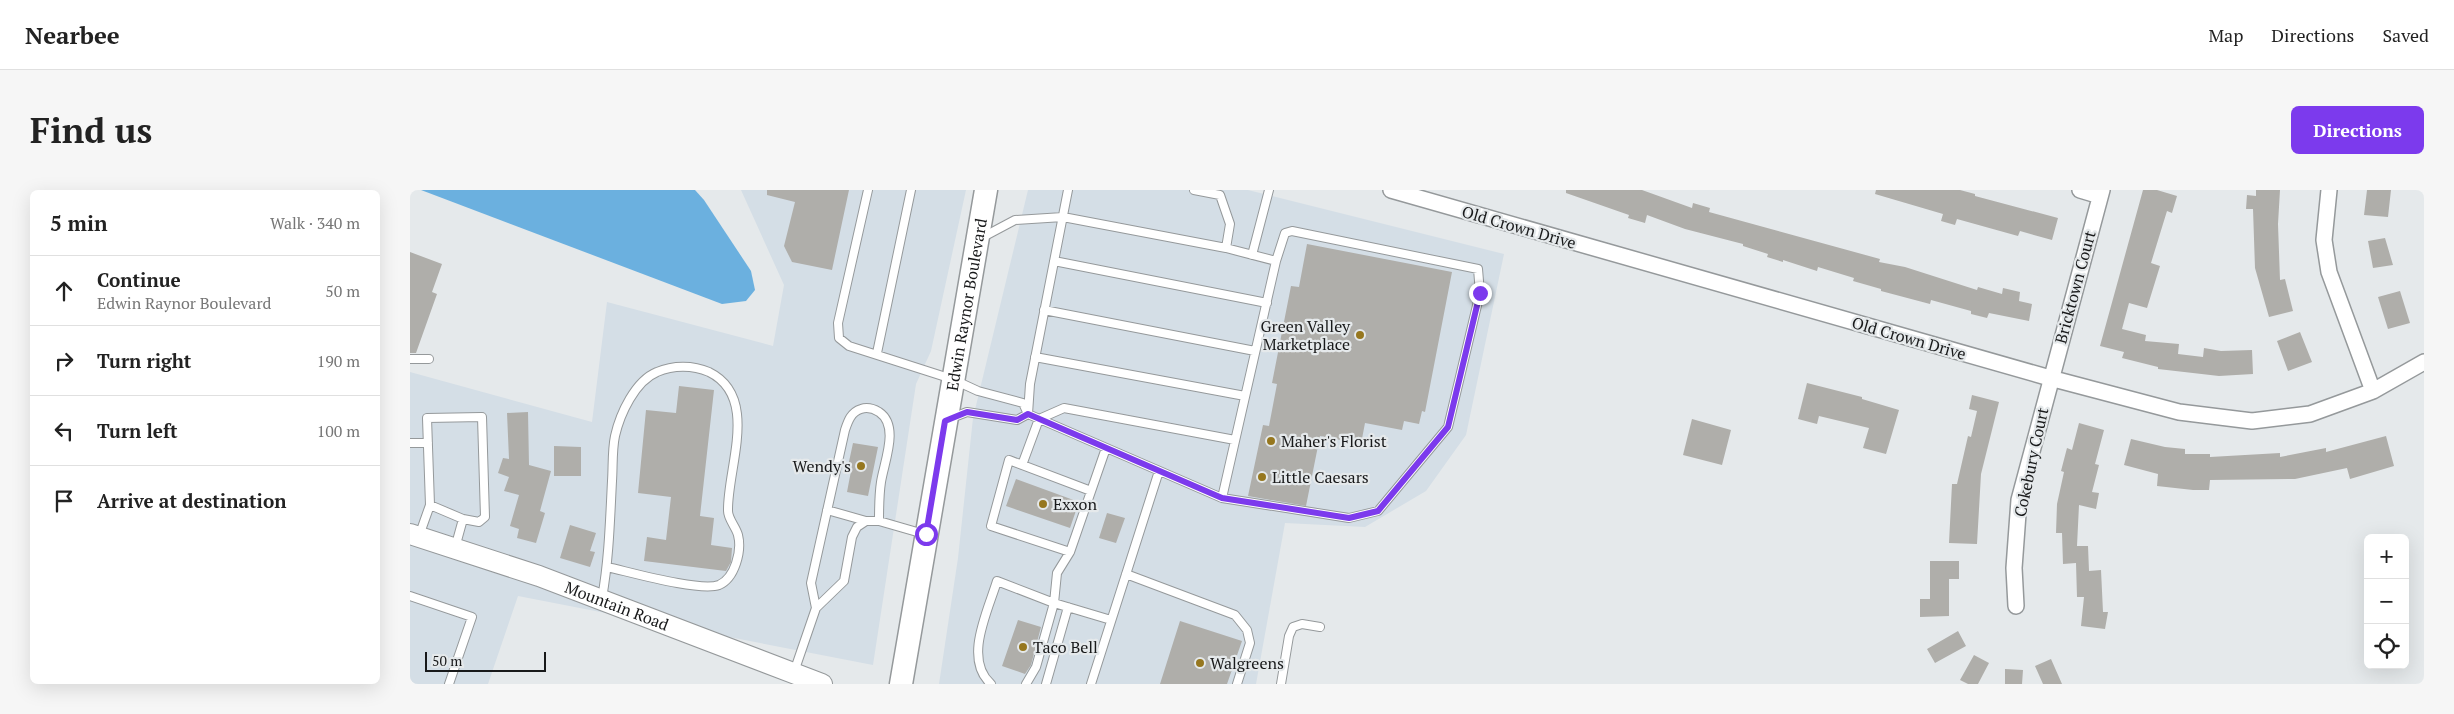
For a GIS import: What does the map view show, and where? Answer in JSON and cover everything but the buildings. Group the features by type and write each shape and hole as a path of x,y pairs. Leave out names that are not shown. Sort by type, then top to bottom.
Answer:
{"main road":[{"name":"Edwin Raynor Boulevard","path":"901,684 986,190"},
{"name":"Mountain Road","path":"414,535 539,576 822,684"}],"street":[{"name":"Old Crown Drive","path":"1391,190 2050,378 2178,412 2252,421 2310,414 2373,391 2424,362"},
{"path":"2080,190 2101,193"},
{"path":"2329,190 2324,240 2329,272 2373,391"},
{"name":"Bricktown Court","path":"2050,378 2101,193"},
{"name":"Cokebury Court","path":"2016,606 2014,568 2019,500 2050,378"}],"lane":[{"path":"868,190 838,323 839,338 849,346 877,353 952,379 978,392 1023,403 1028,414 1222,498 1349,518 1378,511 1448,427 1480,293 1478,269 1292,231 1285,233 1276,261 1222,498"},
{"path":"877,353 911,190"},
{"path":"1028,414 1030,384 1068,190"},
{"path":"1194,190 1220,195 1230,224 1226,248"},
{"path":"1252,255 1269,190"},
{"path":"976,240 1015,220 1063,217 1226,248 1276,261"},
{"path":"1054,261 1267,302"},
{"path":"1044,310 1255,351"},
{"path":"1035,357 1245,396"},
{"path":"410,358 429,359"},
{"path":"602,600 608,567 615,436 626,406 641,384 656,372 676,367 698,367 716,376 728,386 736,402 737,425 728,513 739,537 737,560 731,575 719,585 700,587 608,567"},
{"path":"816,608 811,582 827,510 849,419 856,411 864,408 875,410 885,416 890,433 881,481 879,521"},
{"path":"1022,465 1039,419 1064,408 1235,440"},
{"path":"945,421 967,412 1017,420 1028,414"},
{"path":"414,535 430,505 427,418 482,417 485,517 479,522 463,519 430,505"},
{"path":"410,443 428,443"},
{"path":"1026,684 1036,667 1054,603 1057,573 1070,552 1106,448"},
{"path":"1070,552 991,526 1009,460 1091,492"},
{"path":"1091,684 1159,471"},
{"path":"827,510 866,521 879,521 926,534"},
{"path":"455,548 463,519"},
{"path":"794,673 816,608 844,581 852,537 857,527 866,521"},
{"path":"1126,574 1235,615 1247,630 1250,643 1237,684"},
{"path":"991,684 983,677 976,648 997,581 1054,603 1111,620"},
{"path":"410,596 472,617 449,684"},
{"path":"1046,684 1068,607"},
{"path":"1281,684 1289,636 1293,627 1302,624 1320,627"}],"shaded area":[{"path":"741,190 966,190 931,351 916,384 873,665 518,596 488,684 410,684 410,372 592,422 607,302 773,346 784,285"},
{"path":"1028,190 1248,190 1504,254 1466,435 1426,491 1365,527 1285,523 1256,684 939,684 958,558 973,418"}],"water":[{"path":"421,190 695,190 704,200 751,271 755,290 746,301 722,304"}],"place":[{"name":"Green Valley Marketplace","path":"1360,335"},
{"name":"Maher's Florist","path":"1271,441"},
{"name":"Wendy's","path":"861,466"},
{"name":"Little Caesars","path":"1262,477"},
{"name":"Exxon","path":"1043,504"},
{"name":"Taco Bell","path":"1023,647"},
{"name":"Walgreens","path":"1200,663"}],"route":[{"path":"926,534 945,421 967,412 1017,420 1028,414 1222,498 1349,518 1378,511 1448,427 1480,293"}]}
